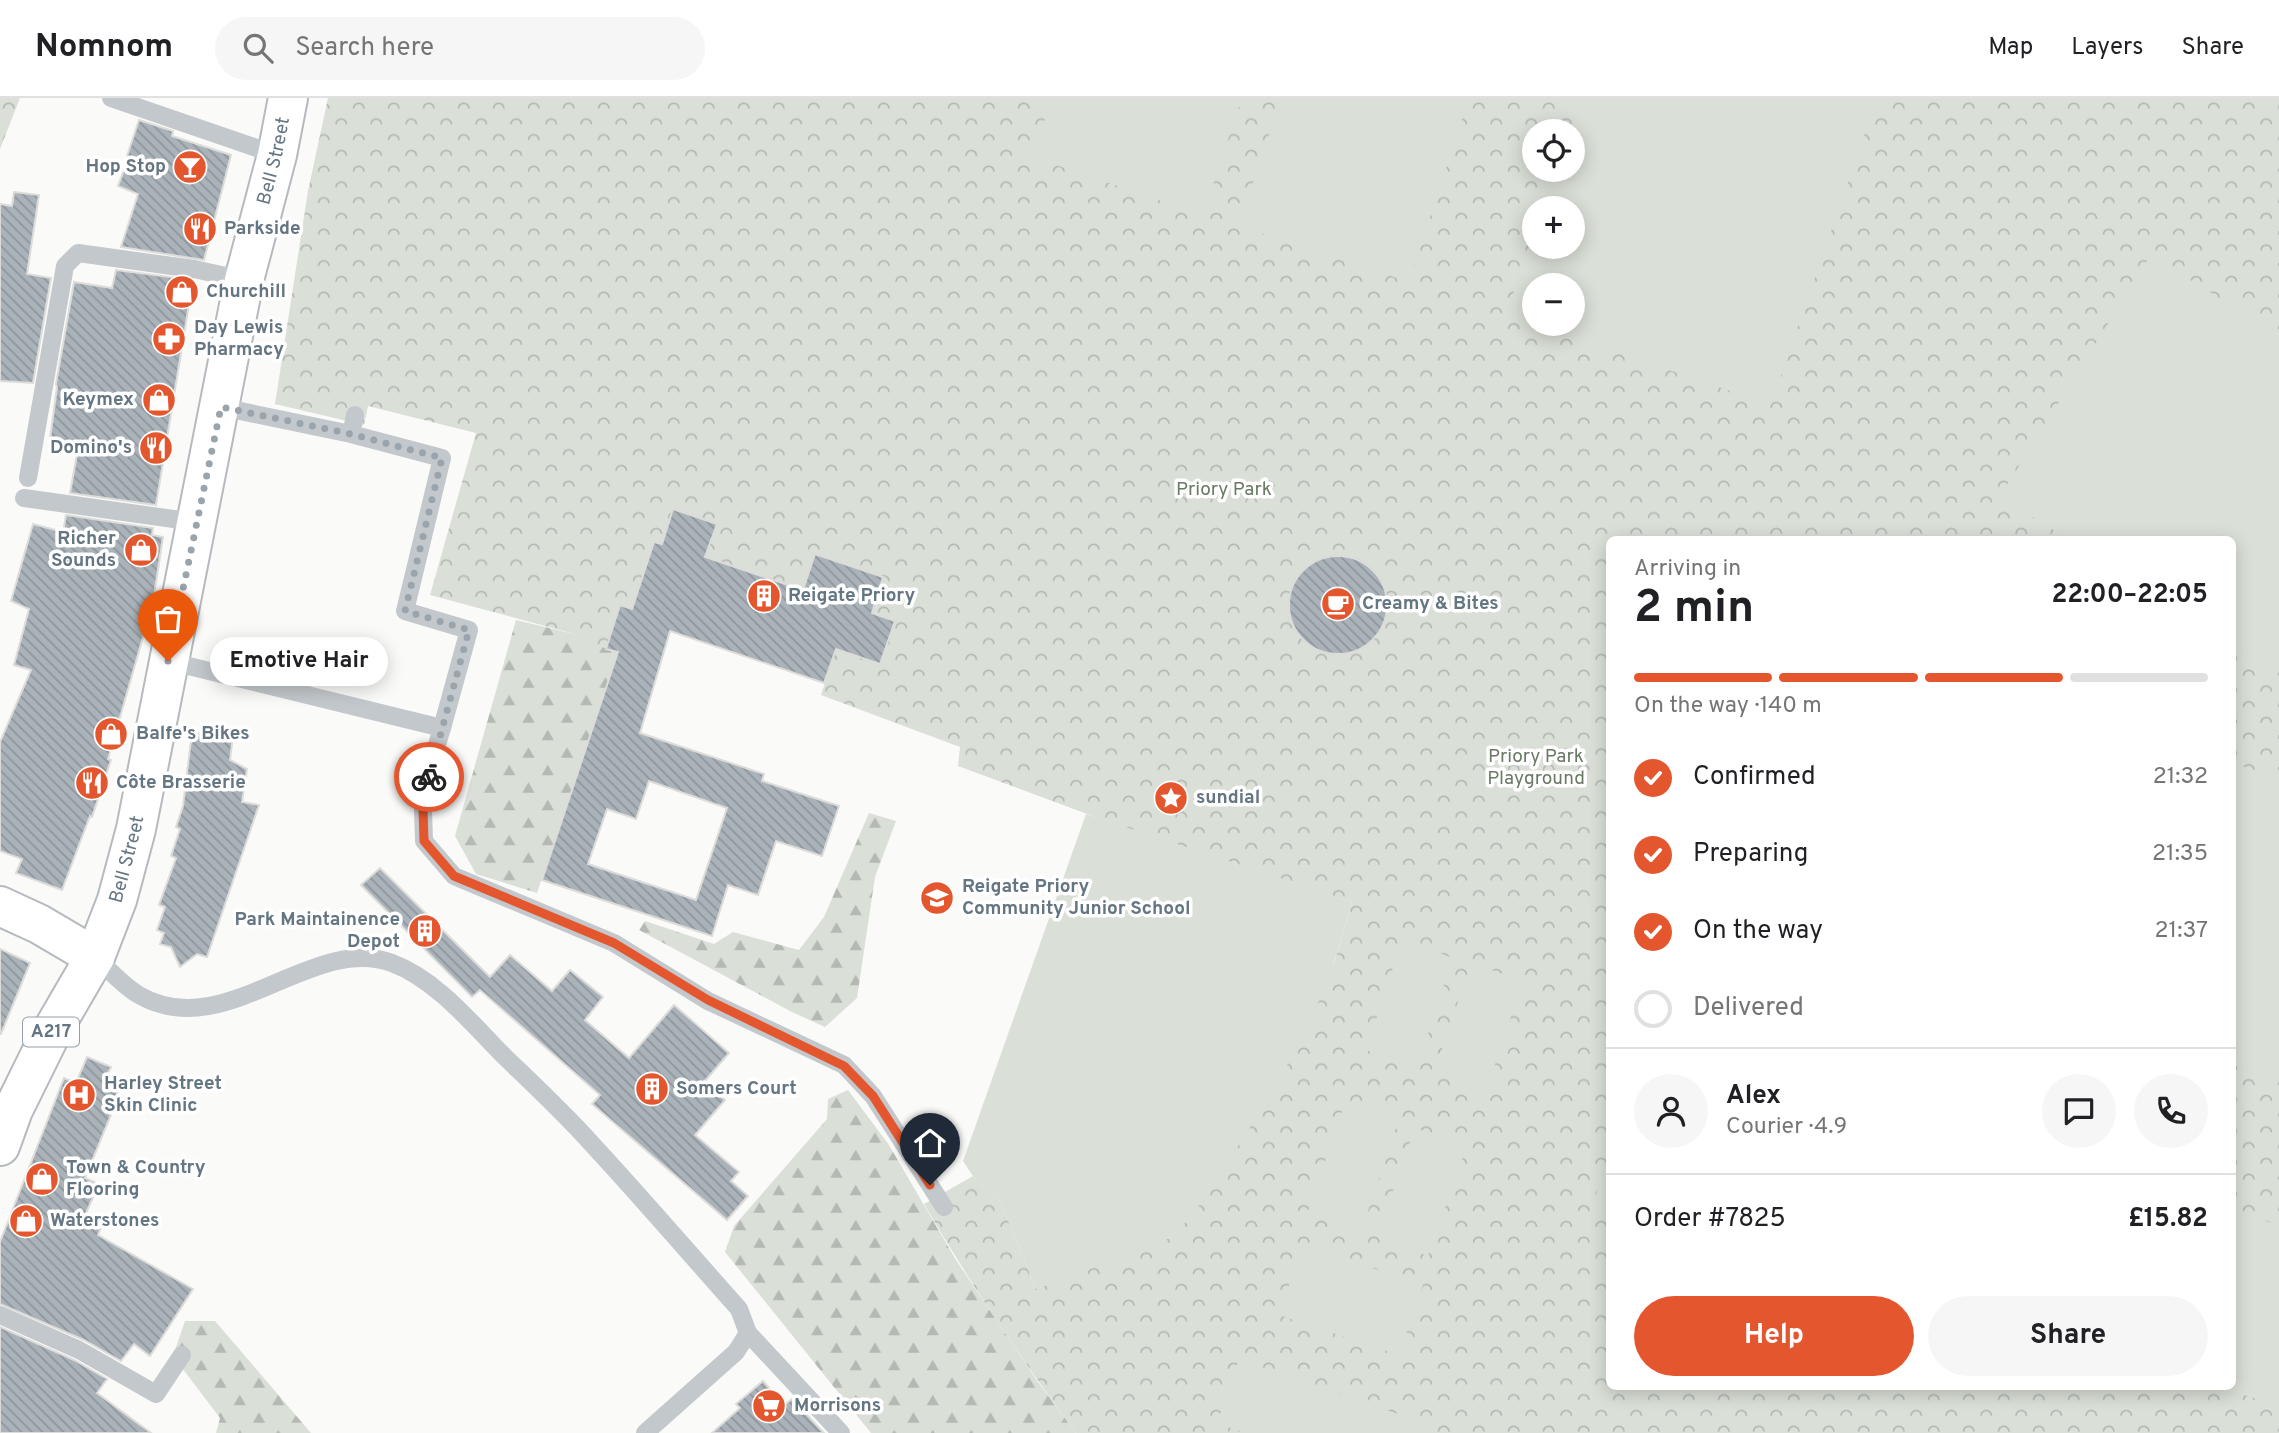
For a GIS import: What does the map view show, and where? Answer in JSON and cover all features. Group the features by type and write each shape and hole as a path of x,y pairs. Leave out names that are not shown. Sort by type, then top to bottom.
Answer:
{"main road":[{"name":"Bell Street","path":"0,1146 13,1110 52,1031 95,957 117,900 136,830 244,280 277,155 288,98"},
{"path":"38,924 88,924 117,900"},
{"path":"0,906 38,924 95,957"}],"lane":[{"path":"111,98 277,155"},
{"path":"28,478 65,266 78,253 244,280"},
{"path":"221,407 351,434 442,458 405,611 469,630 431,765 423,809 424,841 454,876 614,943 708,1000 844,1066 873,1096 944,1207"},
{"path":"24,498 195,523"},
{"path":"168,661 442,728"},
{"path":"95,957 138,995 164,1006 202,1010 335,961 361,957 391,962 418,977 451,1003 590,1141 738,1309 748,1333 841,1433"},
{"path":"0,1315 79,1350 156,1394 182,1355"},
{"path":"645,1433 736,1352 748,1333"}],"green space":[{"path":"0,98 20,98 0,149"},
{"name":"Priory Park","path":"328,98 2279,98 2279,1433 1076,1433 959,1263 924,1204 973,1176 1001,1203 1036,1289 1169,1238 1314,1011 1335,960 1352,902 1106,821 958,766 960,747 821,695 836,649 880,664 895,621 872,613 883,577 815,554 803,590 705,557 716,524 673,509 644,614 620,606 606,649 578,635 430,595 476,433 368,406 364,425 275,404 308,191"},
{"path":"1052,98 1242,98 1203,215 1032,157"},
{"path":"1281,98 1469,98 1409,282 1239,226"},
{"path":"1581,98 1877,98 1771,405 1570,336 1585,336 1585,273 1522,273 1522,320 1506,314 1525,259 1585,259 1585,196 1547,196 1552,182 1585,182 1585,119 1573,119"},
{"path":"2151,255 2279,336 2279,672 2236,645 2236,536 2063,536 2000,496"},
{"path":"516,620 578,635 618,652 537,893 476,874 455,836"},
{"path":"2236,764 2279,779 2279,1077 2236,1063"},
{"path":"869,813 896,821 875,877 857,998 825,1027 639,930 645,921 714,944 733,932 799,950 824,917"},
{"path":"1086,814 1352,902 1325,987 1300,1042 1254,1121 1186,1222 1158,1244 1036,1289 1001,1203 973,1176 963,1161"},
{"path":"1402,940 1453,958 1417,1067 1366,1050"},
{"path":"1471,963 1523,981 1486,1091 1434,1073"},
{"path":"848,1090 889,1145 956,1260 1038,1382 1076,1433 871,1433 725,1252 734,1226 827,1119 828,1099"},
{"path":"1346,1100 1399,1119 1361,1232 1307,1214"},
{"path":"1415,1128 1467,1146 1428,1256 1377,1237"},
{"path":"1606,1164 1606,1215 1591,1210"},
{"path":"2236,1212 2279,1225 2279,1406 2229,1390 2236,1390"},
{"path":"1303,1245 1423,1285 1399,1355 1279,1315"},
{"path":"185,1321 215,1321 311,1433 216,1433 220,1418 173,1356"},
{"path":"1239,1359 1418,1421 1414,1433 1245,1433 1217,1423"}],"building":[{"path":"139,120 173,131 172,136 231,155 204,260 121,247 138,194 118,186"},
{"path":"14,192 39,195 27,274 51,278 33,383 0,381 0,204 12,206"},
{"path":"116,270 193,280 156,505 70,493 79,443 50,439 56,384 74,282 112,288"},
{"path":"673,509 717,524 705,557 803,590 815,554 883,577 872,613 895,621 880,664 836,649 824,683 670,631 640,733 764,774 762,781 839,806 822,856 776,841 758,895 728,885 712,936 542,880 618,652 606,649 620,605 632,609 654,542 662,544","holes":["649,781 727,808 696,900 588,864 607,809 636,819"]},
{"path":"66,515 153,528 152,535 163,537 153,602 108,759 111,760 92,817 90,816 62,890 16,873 22,859 0,851 0,742 31,670 14,665 29,609 11,601 33,524 63,532"},
{"name":"Creamy & Bites","path":"1338,556 1357,560 1373,570 1383,586 1387,605 1383,624 1373,640 1357,650 1338,654 1319,650 1303,640 1293,624 1289,605 1293,586 1303,570 1319,560"},
{"path":"192,732 233,736 230,760 247,769 242,802 259,805 207,957 197,954 180,967 171,947 160,944 164,933 157,930 165,907 159,905 176,858 171,856 180,829 176,827 183,806"},
{"name":"Somers Court","path":"380,868 490,977 510,955 552,991 570,970 603,997 585,1020 629,1058 674,1005 729,1053 704,1082 725,1100 695,1135 739,1172 731,1181 748,1196 727,1220 592,1104 600,1095 480,990 472,997 361,885"},
{"path":"0,949 30,963 1,1034 0,1034"},
{"path":"87,1057 111,1067 106,1077 121,1084 85,1178 99,1184 86,1213 104,1220 98,1235 193,1289 150,1356 134,1344 121,1361 84,1340 0,1304 0,1242 64,1078 76,1083"},
{"path":"0,1327 74,1360 107,1379 97,1393 151,1433 0,1433"},
{"name":"Morrisons","path":"763,1381 784,1405 792,1399 824,1433 712,1433 740,1408 736,1404"}],"way so far":[{"path":"168,661 221,407 351,434 442,458 405,611 469,630 429,777"}],"place":[{"name":"Hop Stop","path":"190,167"},
{"name":"Parkside","path":"200,229"},
{"name":"Churchill","path":"182,292"},
{"name":"Day Lewis Pharmacy","path":"169,339"},
{"name":"Keymex","path":"159,400"},
{"name":"Domino's","path":"156,448"},
{"name":"Richer Sounds","path":"141,550"},
{"name":"Reigate Priory","path":"764,596"},
{"name":"Creamy & Bites","path":"1338,604"},
{"name":"Emotive Hair","path":"168,661"},
{"name":"Balfe's Bikes","path":"111,734"},
{"name":"Côte Brasserie","path":"92,783"},
{"name":"sundial","path":"1171,798"},
{"name":"Reigate Priory Community Junior School","path":"937,898"},
{"name":"Park Maintainence Depot","path":"425,931"},
{"name":"Somers Court","path":"652,1089"},
{"name":"Harley Street Skin Clinic","path":"79,1095"},
{"name":"Town & Country Flooring","path":"42,1179"},
{"name":"Waterstones","path":"26,1221"},
{"name":"Morrisons","path":"769,1406"}],"route":[{"path":"429,777 423,809 424,841 454,876 614,943 708,1000 844,1066 873,1096 930,1185"}],"park label":[{"name":"Priory Park Playground","path":"1536,768"}]}
